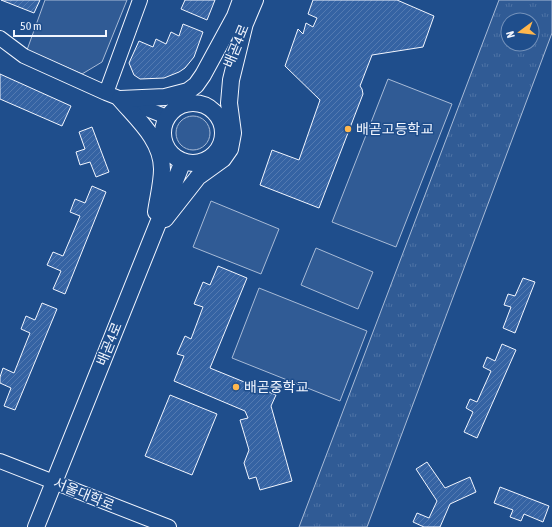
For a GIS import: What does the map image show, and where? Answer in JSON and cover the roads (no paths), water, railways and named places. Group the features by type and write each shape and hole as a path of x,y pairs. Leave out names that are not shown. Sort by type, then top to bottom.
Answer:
{"main road":[{"name":"배곧4로","path":"218,116 219,89 240,20 241,0"},
{"name":"배곧4로","path":"192,103 198,100 240,20 255,0"},
{"path":"113,96 165,97 188,91 196,85 240,20"},
{"path":"153,235 198,177 223,159 230,148 233,133 228,103 240,20"},
{"path":"113,96 151,136 161,155 162,169 153,235"},
{"path":"192,103 202,104 211,109 218,116 222,126 223,136 220,146 215,154 207,160 197,163 187,163 178,160 170,153 165,145 163,136 167,117 173,110 182,105 192,103"},
{"name":"배곧4로","path":"36,527 183,161"}],"street":[{"path":"113,96 140,0"},
{"path":"0,38 24,56 113,96 167,117"},
{"name":"서울대학로","path":"0,461 169,527"}],"place":[{"name":"배곧고등학교","path":"348,129"},
{"name":"배곧중학교","path":"236,387"}]}
